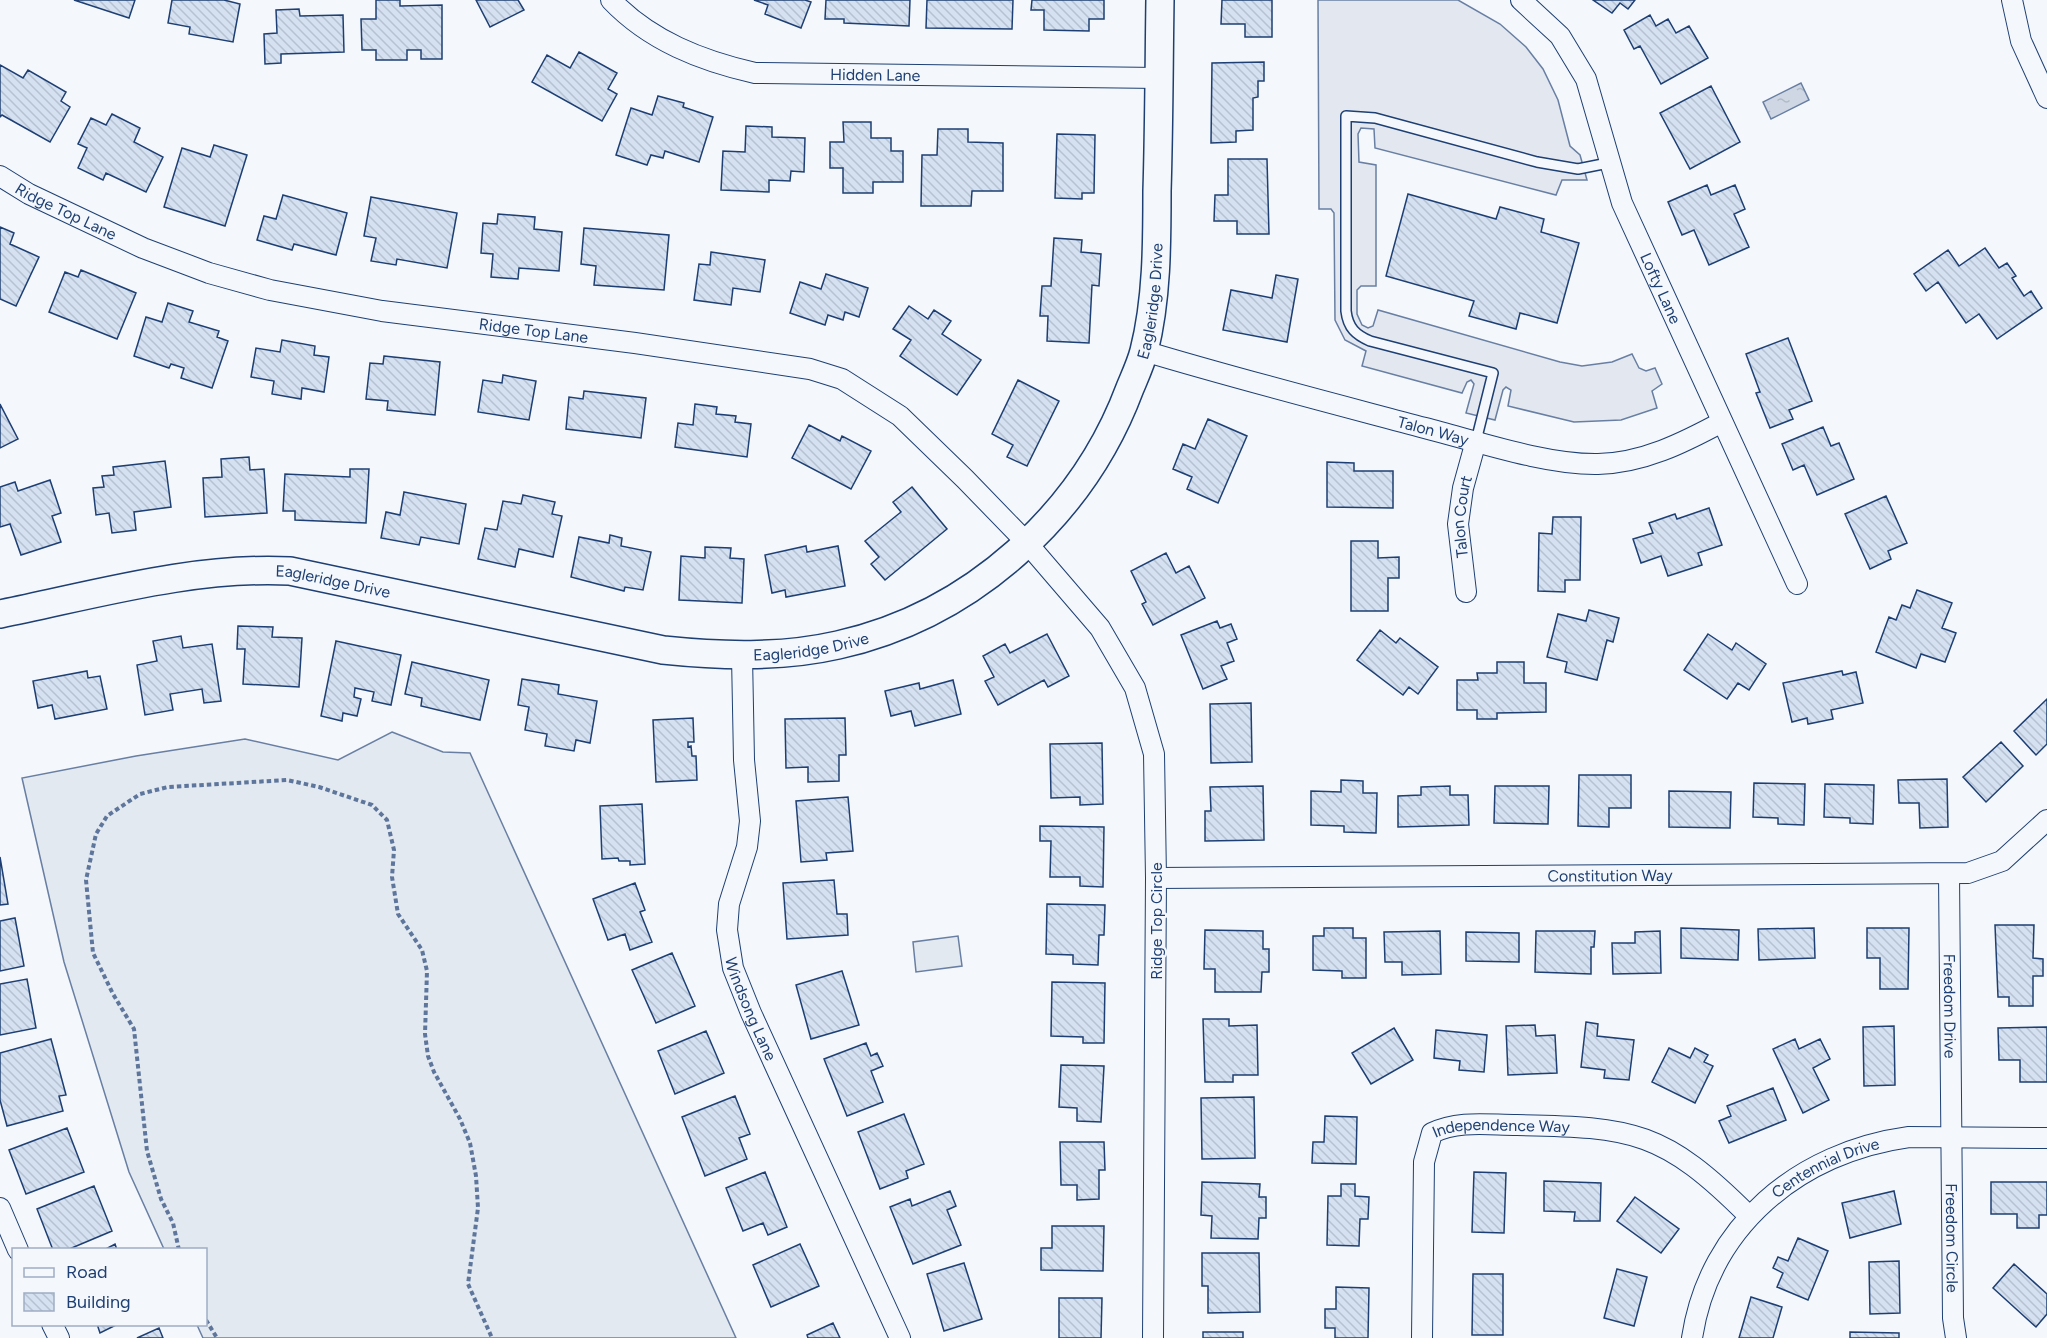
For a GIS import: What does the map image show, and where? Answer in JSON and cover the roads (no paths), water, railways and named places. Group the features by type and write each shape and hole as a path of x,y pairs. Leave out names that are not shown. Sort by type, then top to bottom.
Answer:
{"main road":[{"name":"Eagleridge Drive","path":"0,614 159,582 253,569 312,576 663,650 742,656 838,645 885,631 927,613 967,589 1045,528 1081,483 1107,442 1144,351 1156,241 1160,0"}],"street":[{"name":"Hidden Lane","path":"611,0 642,26 685,51 708,61 755,73 1159,78"},
{"name":"Lofty Lane","path":"1521,0 1560,36 1574,57 1594,102 1608,163 1635,234 1797,584"},
{"path":"2012,0 2021,41 2047,98"},
{"name":"Ridge Top Lane","path":"0,176 29,194 143,248 209,273 270,290 382,311 771,361 810,369 842,379 876,399 914,428 1027,543"},
{"name":"Talon Way","path":"1144,351 1476,441 1563,461 1600,464 1632,460 1664,451 1722,422"},
{"name":"Talon Court","path":"1466,592 1458,524 1463,489 1476,441"},
{"name":"Ridge Top Circle","path":"1027,543 1100,628 1134,688 1154,754 1156,878 1153,1338"},
{"name":"Windsong Lane","path":"742,656 744,760 750,821 747,847 728,910 727,930 733,968 747,1004 900,1338"},
{"name":"Constitution Way","path":"1156,878 1949,874 1979,870 2002,861 2047,820"},
{"name":"Freedom Drive","path":"1949,874 1951,1138"},
{"name":"Independence Way","path":"1422,1338 1424,1162 1432,1133 1442,1129 1463,1125 1569,1126 1629,1132 1667,1147 1685,1159 1749,1216"},
{"name":"Freedom Circle","path":"1951,1138 1953,1318 1956,1338"},
{"name":"Centennial Drive","path":"1692,1338 1704,1290 1730,1238 1749,1216 1802,1174 1841,1155 1890,1140 2047,1138"},
{"path":"2,1216 17,1248"}],"lane":[{"path":"1476,441 1493,373 1370,341 1358,335 1349,325 1346,311 1346,116 1375,118 1537,162 1578,169 1608,163"}],"water":[{"path":"1801,83 1809,100 1771,119 1763,102"}]}
